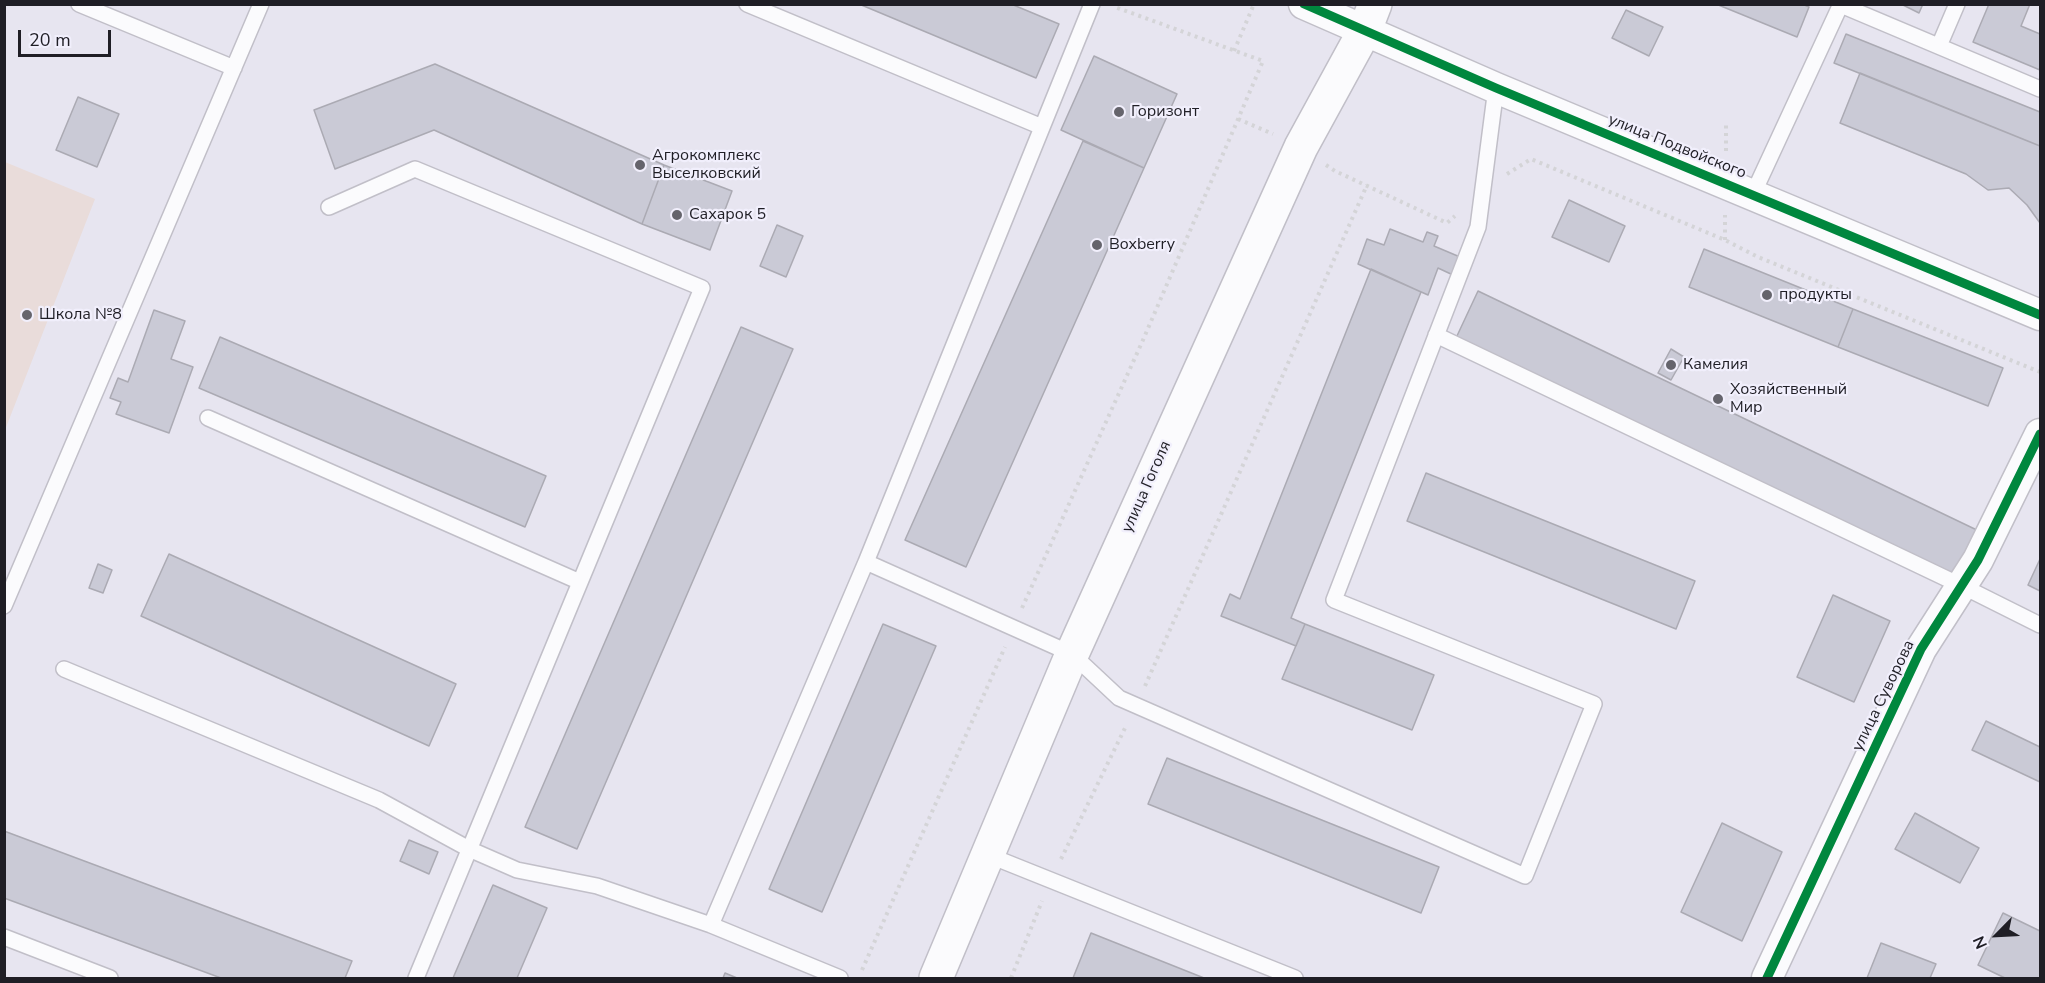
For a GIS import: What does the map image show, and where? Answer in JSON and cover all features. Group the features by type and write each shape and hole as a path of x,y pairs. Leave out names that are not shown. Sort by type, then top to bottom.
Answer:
{"main road":[{"name":"улица Гоголя","path":"936,978 1072,654 1301,147 1370,17"}],"street":[{"name":"улица Подвойского","path":"1304,4 1370,17 1496,88 2040,315"},
{"name":"улица Суворова","path":"1767,978 1922,649 1978,560 2040,434"}],"lane":[{"path":"80,4 234,68"},
{"path":"4,606 261,4"},
{"path":"747,4 1042,127"},
{"path":"711,925 866,562 1092,4"},
{"path":"1939,46 1957,4"},
{"path":"1753,194 1841,5 2040,89"},
{"path":"866,562 1072,654 1119,698 1525,876 1594,704 1334,600 1478,227 1496,88"},
{"path":"329,207 415,169 702,288 416,978"},
{"path":"1437,335 2040,625"},
{"path":"208,418 580,582"},
{"path":"64,669 379,800 469,849 517,870 597,886 711,925 840,978"},
{"path":"988,855 1295,978"},
{"path":"4,937 111,978"}],"path":[{"path":"858,978 1143,339 1263,61 1108,4"},
{"path":"1234,51 1254,4"},
{"path":"1238,119 1301,147 1335,171 1447,223 1483,189 1531,159 1725,240 1758,257 2040,372"},
{"path":"1011,978 1050,880 1137,705 1367,185"}],"shaded area":[{"name":"Школа №8","path":"5,162 95,199 5,430"}],"building":[{"path":"859,4 1011,4 1059,24 1036,78"},
{"path":"1716,4 1802,4 1809,7 1797,37"},
{"path":"1901,4 1923,4 1919,13"},
{"path":"1989,4 2030,4 2021,26 2040,34 2040,70 1973,42"},
{"path":"1626,10 1663,27 1649,56 1612,38"},
{"path":"1846,34 2040,112 2040,146 1834,63"},
{"name":"Горизонт","path":"1094,56 1177,94 1144,168 1061,130"},
{"path":"435,64 664,165 642,224 434,130 335,169 314,110"},
{"path":"1860,73 2040,146 2040,223 2027,205 2009,188 1988,190 1966,174 1840,123"},
{"path":"78,97 119,114 97,167 56,150"},
{"path":"1083,141 1144,168 966,567 905,540"},
{"path":"664,165 732,191 710,250 642,224"},
{"path":"1569,200 1625,226 1609,262 1552,237"},
{"path":"777,225 803,236 786,277 760,266"},
{"path":"1390,229 1423,242 1427,232 1438,236 1434,246 1460,257 1453,275 1438,268 1428,295 1358,264 1367,239 1384,245"},
{"path":"1704,249 1853,309 1838,347 1689,287"},
{"path":"1371,269 1421,292 1291,618 1305,624 1296,646 1221,616 1230,594 1240,599"},
{"path":"1478,291 1981,532 1960,578 1456,338"},
{"path":"1853,309 2003,368 1988,406 1838,347"},
{"path":"154,310 185,321 171,359 193,367 169,433 116,414 121,402 110,398 118,378 128,382"},
{"path":"741,327 793,349 577,849 525,827"},
{"path":"220,337 546,476 525,527 199,388"},
{"name":"Камелия","path":"1671,349 1684,357 1671,380 1658,373"},
{"path":"1426,473 1695,581 1676,629 1407,521"},
{"path":"169,554 456,684 429,746 141,616"},
{"path":"2040,559 2040,591 2028,585"},
{"path":"98,564 112,570 103,593 89,588"},
{"path":"1833,595 1890,621 1854,702 1797,677"},
{"path":"883,624 936,646 822,912 769,889"},
{"path":"1305,624 1434,675 1412,730 1282,679"},
{"path":"1986,721 2040,747 2040,782 1972,750"},
{"path":"1167,758 1439,867 1421,913 1148,804"},
{"path":"1915,813 1979,848 1960,883 1895,849"},
{"path":"1722,823 1782,852 1742,941 1681,912"},
{"path":"4,831 352,961 345,978 221,978 4,898"},
{"path":"409,840 438,852 429,874 400,861"},
{"path":"493,885 547,908 517,978 453,978"},
{"path":"2003,913 2040,931 2040,978 2005,978 1978,965"},
{"path":"1091,933 1204,978 1073,978"},
{"path":"1881,943 1936,964 1930,978 1867,978"},
{"path":"725,973 737,978 723,978"}],"cycle path":[{"path":"1304,4 1496,88 2040,315"},
{"path":"1767,978 1921,649 1978,560 2040,434"}],"place":[{"name":"Горизонт","path":"1119,112"},
{"name":"Агрокомплекс Выселковский","path":"640,165"},
{"name":"Сахарок 5","path":"677,215"},
{"name":"Boxberry","path":"1097,245"},
{"name":"продукты","path":"1767,295"},
{"name":"Школа №8","path":"27,315"},
{"name":"Камелия","path":"1671,365"},
{"name":"Хозяйственный Мир","path":"1718,399"}]}
